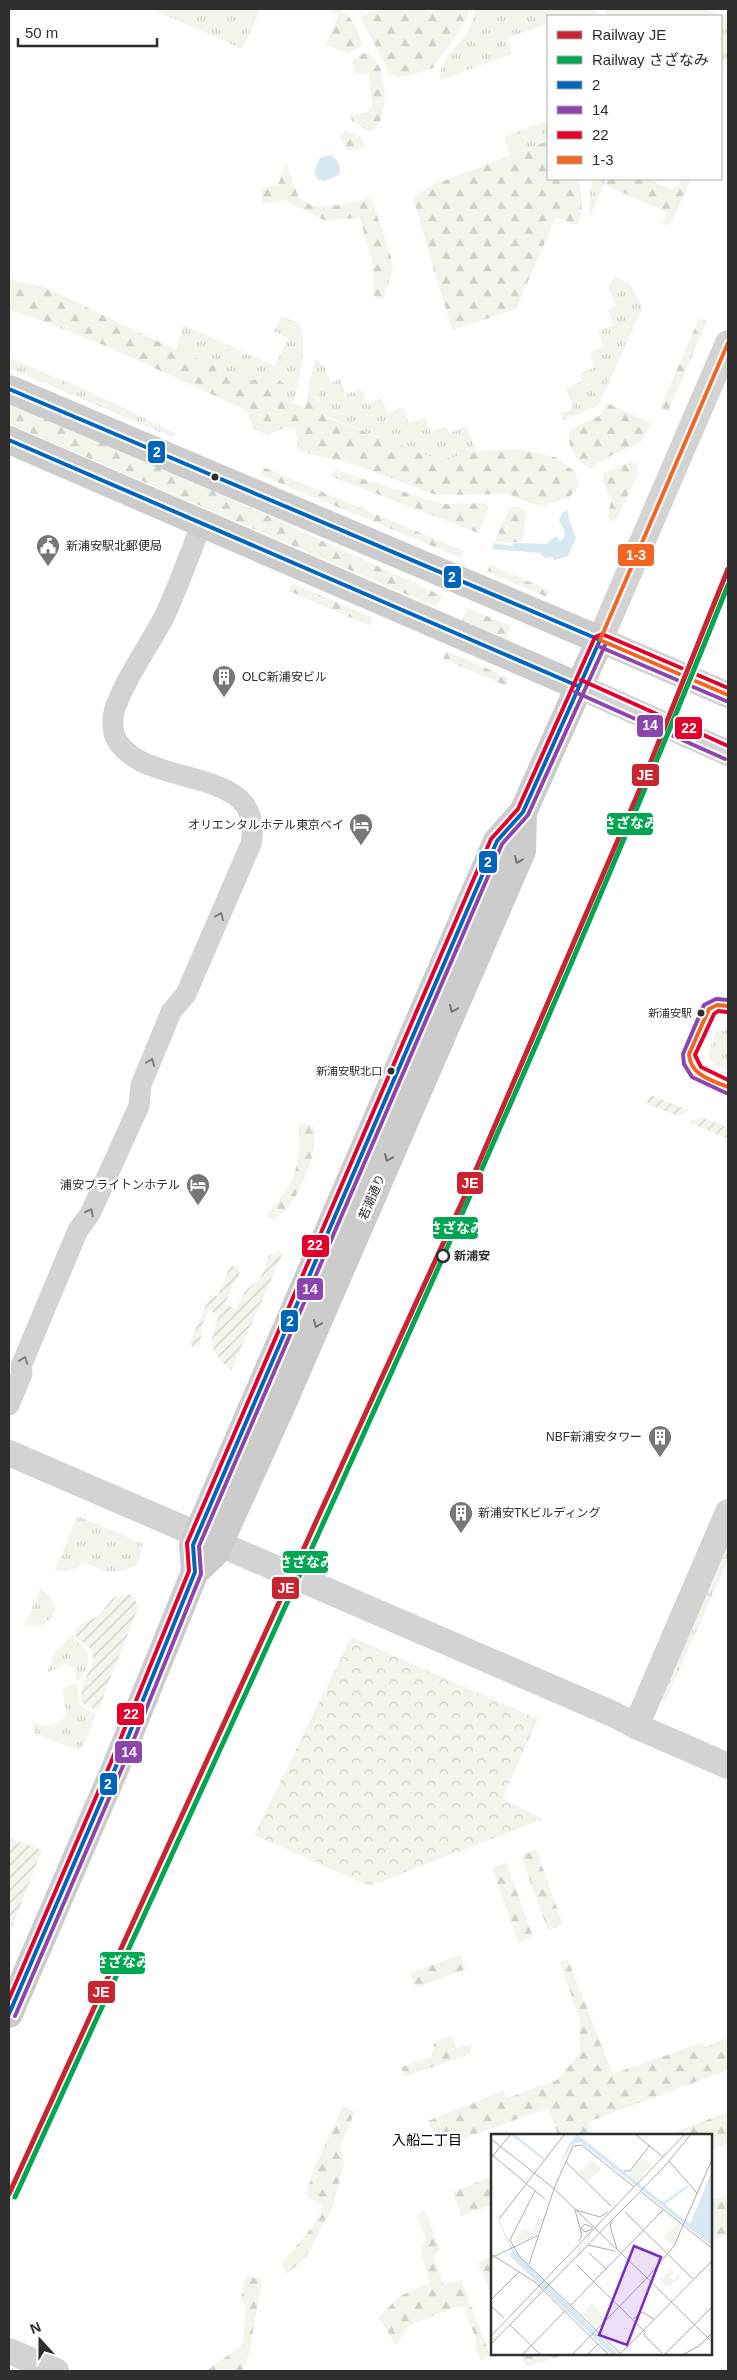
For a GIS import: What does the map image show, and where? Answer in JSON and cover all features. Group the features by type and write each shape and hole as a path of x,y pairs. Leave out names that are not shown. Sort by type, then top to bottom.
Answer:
{"main road":[{"path":"9,389 600,640"},
{"path":"9,440 578,686"},
{"name":"若潮通り","path":"9,2014 116,1764 195,1572 215,1553 208,1538 284,1400 522,851 523,812 600,640"}],"street":[{"path":"728,343 600,640 728,695"},
{"path":"9,1405 22,1374 21,1366 78,1230 90,1214 139,1106 141,1085 171,1012 186,994 251,844 252,818 246,805 236,794 154,767 132,756 117,740 113,728 117,703 165,615 202,523"},
{"path":"578,686 728,753"},
{"path":"9,1453 615,1715 728,1766"},
{"path":"636,1726 728,1512"},
{"path":"9,2351 56,2371"}],"green space":[{"path":"152,9 261,9 242,49"},
{"path":"332,9 339,10 349,16 356,27 363,45 348,53 326,45 338,16 331,12"},
{"path":"381,9 416,9 433,12 441,9 470,9 458,33 433,68 405,77 391,75 360,17"},
{"path":"476,9 596,9 599,15 547,15 547,27 546,24 507,39 512,54 440,80 446,58 464,38 472,23"},
{"path":"603,9 706,9 720,15 606,15"},
{"path":"728,9 728,54 722,69 722,16 725,17"},
{"path":"364,53 370,54 378,64 381,70 385,94 383,112 377,127 371,132 352,122 351,115 367,112 372,107 369,74 355,73 352,61"},
{"path":"547,120 547,141 511,155 504,137"},
{"path":"345,131 360,136 365,145 360,149 347,151 339,136"},
{"path":"547,141 547,180 578,180 582,202 581,213 576,225 556,217 516,309 452,330 413,198 430,186"},
{"path":"286,163 299,198 315,207 340,205 371,198 390,253 393,269 383,300 374,296 373,266 360,218 324,220 285,200 261,204 262,188 278,185"},
{"path":"593,180 606,180 590,217 590,191"},
{"path":"606,180 651,180 672,190 678,187 682,180 691,180 672,221 667,225 662,224 667,212 605,185"},
{"path":"614,276 630,284 643,307 599,405 563,420 561,413 573,408 566,388 582,381 580,373 595,367 589,353 604,346 598,331 613,325 608,310 616,306 609,288"},
{"path":"9,279 45,287 176,350 250,381 268,376 284,383 286,400 305,408 309,386 316,385 323,416 440,460 480,451 519,449 555,457 575,472 579,483 576,491 569,497 538,506 508,494 436,495 356,465 299,451 295,429 284,428 267,435 254,429 246,410 106,346 27,315 9,310"},
{"path":"281,316 300,324 302,334 302,364 293,404 286,400 284,383 269,376 250,381 176,350 183,325 275,366 288,338 273,331"},
{"path":"699,319 707,321 668,412 660,408"},
{"path":"9,358 84,389 175,433 174,438 9,368"},
{"path":"315,360 324,365 331,383 340,379 346,394 361,389 367,404 382,398 388,413 403,407 409,423 425,417 431,432 446,426 449,433 466,426 477,452 440,461 323,415 316,385 309,386"},
{"path":"9,402 214,491 443,596 436,607 9,424"},
{"path":"607,403 651,423 641,442 610,456 591,468 580,462 576,457 570,447 569,435 571,429 601,415"},
{"path":"631,462 637,465 638,474 617,518 611,522 608,518 611,500 602,480 605,472"},
{"path":"263,467 464,551 461,558 260,475"},
{"path":"335,470 443,504 485,503 489,507 478,533 330,476"},
{"path":"516,506 527,512 522,541 511,543 495,541 509,508"},
{"path":"490,565 549,590 547,597 487,572"},
{"path":"292,583 373,618 370,626 289,591"},
{"path":"467,608 511,626 506,639 462,621"},
{"path":"447,651 509,678 506,686 443,659"},
{"path":"728,1030 728,1071 711,1062 708,1054 716,1031"},
{"path":"650,1095 689,1110 678,1116 647,1104"},
{"path":"702,1117 728,1128 728,1139 689,1122"},
{"path":"298,1123 313,1126 315,1136 314,1149 310,1164 297,1193 289,1205 281,1215 272,1220 267,1213 291,1182 298,1161"},
{"path":"278,1252 283,1253 231,1370 217,1356 212,1345 219,1315 209,1310 202,1325 200,1345 192,1347 190,1342 210,1295 218,1296 230,1266 238,1267 240,1275 232,1286 225,1304 236,1309 245,1291 259,1280 265,1269 268,1256"},
{"path":"78,1516 142,1543 141,1555 136,1566 122,1571 110,1572 98,1569 84,1562 71,1570 55,1570"},
{"path":"728,1547 728,1560 665,1702 660,1700"},
{"path":"40,1589 50,1597 53,1602 54,1612 47,1622 41,1626 25,1625"},
{"path":"130,1594 135,1598 138,1608 98,1710 83,1704 81,1695 83,1686 93,1661 92,1653 88,1646 77,1639 74,1629 98,1616 113,1598"},
{"path":"73,1634 76,1642 86,1650 89,1659 80,1680 76,1679 74,1668 66,1664 47,1673 56,1651"},
{"path":"351,1637 538,1719 503,1798 543,1819 369,1886 254,1835"},
{"path":"74,1683 78,1684 77,1695 82,1706 96,1714 81,1751 34,1733 33,1722 46,1726 58,1722 66,1716 63,1689"},
{"path":"9,1838 42,1850 12,1927 9,1925"},
{"path":"536,1849 563,1925 548,1930 521,1856"},
{"path":"506,1862 533,1937 519,1943 492,1868"},
{"path":"460,1955 466,1969 416,1988 410,1973"},
{"path":"568,1960 613,2074 700,2043 706,2047 728,2037 728,2070 588,2122 593,2134 558,2134 548,2108 437,2148 428,2121 503,2091 507,2098 557,2080 580,2053 580,2021 560,1961"},
{"path":"452,2036 457,2048 472,2044 470,2054 404,2077 401,2067 431,2057 435,2041"},
{"path":"343,2106 355,2112 340,2146 344,2163 333,2206 306,2257 287,2274 282,2263 313,2226 323,2206 306,2196 313,2171"},
{"path":"728,2112 728,2144 712,2150 712,2134 670,2134"},
{"path":"491,2176 491,2205 461,2216 453,2192"},
{"path":"728,2195 728,2235 712,2241 712,2200"},
{"path":"425,2210 440,2249 433,2257 444,2285 461,2280 490,2355 481,2361 476,2348 476,2339 464,2308 458,2306 410,2325 396,2345 379,2317 400,2296 430,2283 421,2252 425,2238 417,2215"},
{"path":"491,2257 491,2295 478,2263"},
{"path":"246,2276 262,2279 249,2355 242,2371 206,2371 243,2345 246,2305 240,2301"},
{"path":"521,2355 564,2355 526,2367"}],"shaded area":[{"path":"330,155 338,163 339,175 325,181 318,180 314,171 320,158"},
{"path":"568,510 569,519 576,538 568,556 555,560 552,557 545,558 540,553 492,549 494,543 512,546 514,543 546,544 556,536 560,541 563,539 565,532 559,520 562,513"}],"rail line":[{"name":"JE","path":"9,2194 462,1202 639,791 728,569"},
{"name":"さざなみ","path":"15,2197 290,1596 471,1194 645,789 728,585"}],"transit line":[{"name":"1-3","path":"728,343 600,640 728,695"},
{"name":"2","path":"9,389 600,640"},
{"name":"2","path":"9,440 578,686"},
{"name":"22","path":"9,1999 111,1762 189,1571 187,1543 491,839 518,809 595,637 602,634 728,688"},
{"name":"2","path":"9,2014 117,1764 195,1572 193,1545 497,841 523,812 600,640"},
{"name":"14","path":"15,2016 123,1766 201,1574 199,1546 502,844 528,815 606,643"},
{"name":"14","path":"598,646 726,701"},
{"name":"22","path":"581,680 728,746"},
{"name":"14","path":"575,692 725,759"},
{"name":"14","path":"726,1093 692,1077 684,1064 683,1054 704,1005 716,999 728,1000"},
{"name":"1-3","path":"728,1006 717,1005 709,1009 689,1054 690,1061 697,1072 708,1079 728,1087"},
{"name":"22","path":"727,1012 718,1011 714,1014 695,1055 701,1067 728,1080"}],"place":[{"name":"新浦安駅北郵便局","path":"48,567"},
{"name":"OLC新浦安ビル","path":"224,698"},
{"name":"オリエンタルホテル東京ベイ","path":"361,846"},
{"name":"新浦安駅","path":"701,1013"},
{"name":"新浦安駅北口","path":"391,1071"},
{"name":"浦安ブライトンホテル","path":"198,1206"},
{"name":"新浦安","path":"443,1256"},
{"name":"NBF新浦安タワー","path":"660,1458"},
{"name":"新浦安TKビルディング","path":"461,1534"}],"district":[{"name":"入船二丁目","path":"427,2140"}]}
